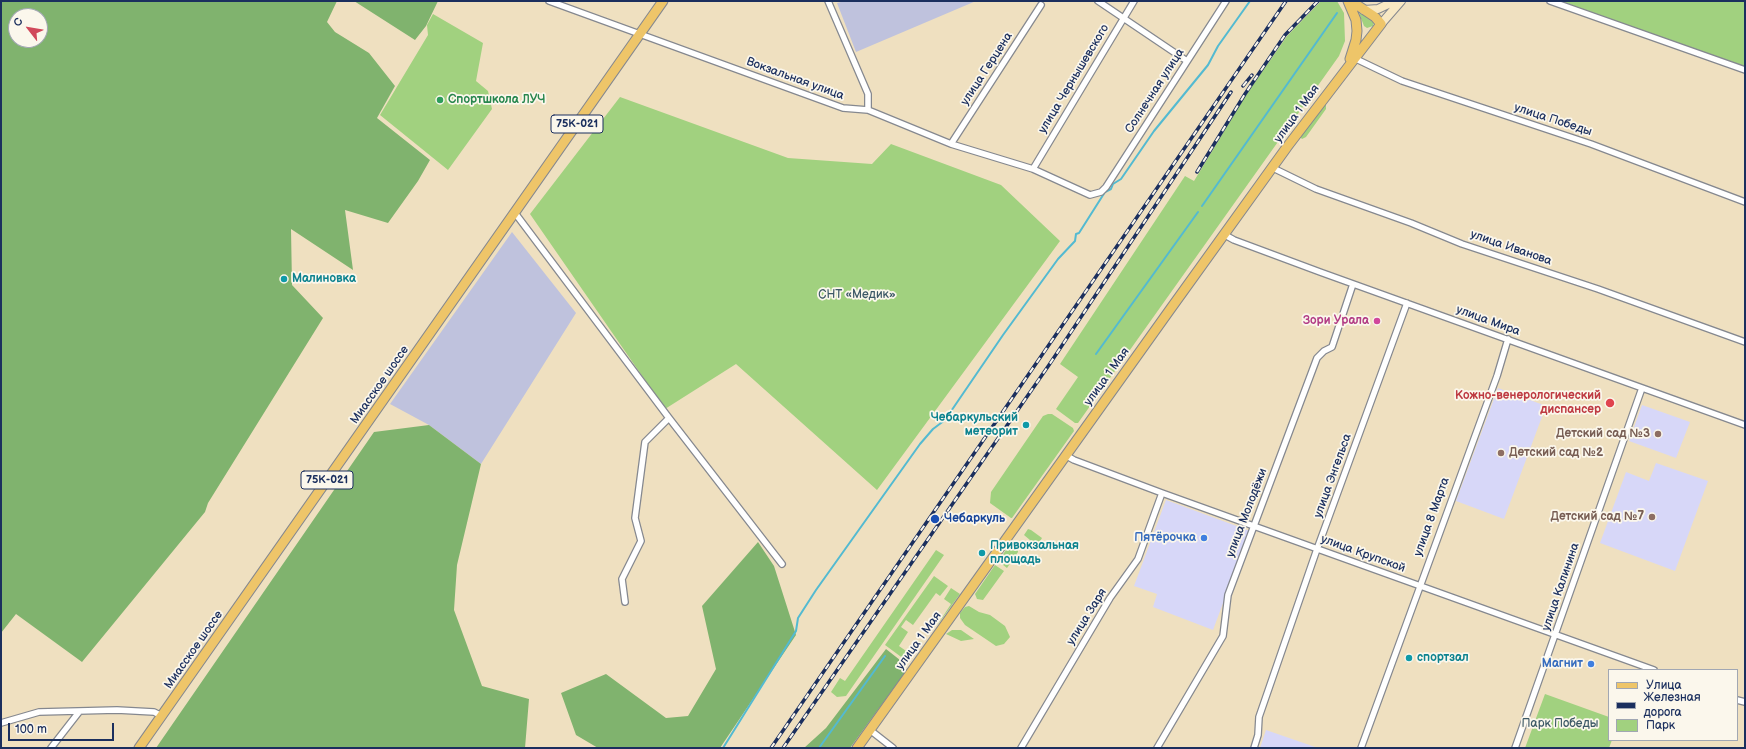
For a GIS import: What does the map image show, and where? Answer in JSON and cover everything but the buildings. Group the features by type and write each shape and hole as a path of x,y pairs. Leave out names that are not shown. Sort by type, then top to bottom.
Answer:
{"main road":[{"name":"75К-021","path":"640,35 663,1"},
{"path":"1348,1 1356,20 1363,29 1373,34"},
{"path":"1351,1 1375,17 1381,24 1401,1"},
{"path":"1364,10 1378,9 1395,1"},
{"path":"1348,66 1356,40 1356,20"},
{"name":"улица 1 Мая","path":"857,748 1065,455 1272,168 1381,24"},
{"name":"Миасское шоссе","path":"139,748 640,35"}],"street":[{"name":"Вокзальная улица","path":"549,1 843,108 868,110 951,144 1034,169 1090,195 1101,192"},
{"path":"828,1 868,94 868,110"},
{"path":"1098,1 1124,17 1187,61"},
{"name":"улица Чернышевского","path":"1034,169 1134,1"},
{"name":"Солнечная улица","path":"1101,192 1226,1"},
{"path":"1550,1 1745,70"},
{"name":"улица Герцена","path":"951,144 1041,5"},
{"name":"улица Победы","path":"1354,58 1402,81 1591,144 1745,202"},
{"name":"улица Иванова","path":"1272,168 1316,189 1411,223 1462,244 1598,289 1745,342"},
{"path":"515,213 669,418 782,564"},
{"name":"улица Мира","path":"1225,235 1234,240 1353,284 1745,424"},
{"name":"улица Молодёжи","path":"1157,748 1223,636 1228,595 1317,358 1324,351 1332,347 1353,284"},
{"name":"улица Энгельса","path":"1254,748 1258,736 1259,717 1317,549 1407,303"},
{"name":"улица 8 Марта","path":"1361,748 1497,376 1508,339"},
{"name":"улица Калинина","path":"1515,748 1642,388"},
{"path":"625,602 622,579 641,541 635,518 645,442 669,418"},
{"name":"улица Крупской","path":"1065,455 1074,460 1162,493 1651,669"},
{"name":"улица Заря","path":"1020,748 1110,598 1138,559 1162,493"},
{"path":"1,723 39,712 117,710 154,712 162,716"},
{"path":"51,748 79,712"},
{"path":"870,730 893,748"}],"shaded area":[{"path":"845,1 976,1 856,52 837,3"},
{"path":"512,232 576,313 481,464 429,425 390,404"},
{"name":"Детский сад №2","path":"1498,388 1546,406 1504,519 1456,501"},
{"name":"Детский сад №3","path":"1642,405 1690,422 1676,458 1629,441"},
{"name":"Детский сад №7","path":"1656,463 1708,481 1675,571 1600,543 1626,472 1649,481"},
{"path":"1166,500 1250,531 1213,630 1153,607 1157,594 1134,586"},
{"path":"1266,730 1318,748 1260,748"}],"green space":[{"path":"1,1 337,1 327,22 335,32 369,53 395,86 377,118 430,160 418,181 388,223 345,210 353,270 291,229 292,285 323,318 208,503 205,512 82,662 16,614 1,633"},
{"path":"354,1 438,1 426,26 415,40"},
{"path":"1321,1 1337,1 1344,13 1345,41 1339,56 1078,423 1075,423 1056,409 1078,377 1060,364 1185,176 1194,181 1246,95 1287,36"},
{"path":"1559,1 1745,1 1745,67"},
{"path":"1359,13 1372,19 1374,22 1373,26 1367,28 1364,26"},
{"name":"Спортшкола ЛУЧ","path":"433,14 483,43 476,81 488,91 492,109 448,170 380,115 428,35 427,25"},
{"name":"СНТ «Медик»","path":"620,97 788,158 872,164 891,144 1001,185 1060,241 877,490 736,364 665,409 530,214"},
{"path":"1323,104 1326,105 1326,109 1306,137 1302,139 1300,137"},
{"path":"1052,414 1073,428 1074,431 1011,518 990,503 991,492 1043,416"},
{"path":"429,425 481,464 457,565 454,610 482,686 529,699 525,748 156,748 374,432"},
{"path":"1028,529 1042,538 1037,546 1024,535"},
{"path":"758,542 774,566 796,635 720,748 598,748 576,735 561,693 606,674 666,718 688,716 716,669 702,606"},
{"path":"1012,545 1018,549 1018,552 1007,568 998,561 1009,546"},
{"path":"936,550 944,555 846,696 837,697 831,692 840,678 845,681"},
{"path":"995,565 1004,571 983,600 977,599 975,594"},
{"path":"934,576 948,586 940,596 936,593 913,625 906,620 901,627 908,632 899,646 909,653 917,641 922,642 908,662 885,645"},
{"path":"951,588 960,594 936,627 951,604 944,599"},
{"path":"969,606 979,612 990,615 1005,626 1010,637 1004,644 996,646 965,625 960,618 960,613 965,607"},
{"path":"952,630 961,630 974,639 961,641 946,634"},
{"path":"886,649 905,664 904,674 850,748 804,748 826,728"},
{"name":"Парк Победы","path":"1545,694 1608,717 1608,741 1612,741 1609,748 1525,748"}],"waterway":[{"path":"723,748 796,631 798,618 816,590 920,444 933,429 945,420 1003,335 1058,259 1075,241 1076,234 1079,233 1105,192 1111,189 1113,184 1121,179 1154,131 1208,65 1218,46 1250,1"},
{"path":"1202,206 1337,13"},
{"path":"1096,354 1198,212"},
{"path":"819,748 885,656"}],"railway":[{"path":"771,748 1286,1"},
{"path":"1197,172 1245,94 1285,35 1318,1"},
{"path":"1243,86 1252,75"},
{"path":"783,748 1049,365 1231,92"}],"place":[{"name":"Спортшкола ЛУЧ","path":"440,100"},
{"name":"Малиновка","path":"284,279"},
{"name":"Зори Урала","path":"1377,321"},
{"name":"Кожно-венерологический диспансер","path":"1610,403"},
{"name":"Чебаркульский метеорит","path":"1026,425"},
{"name":"Детский сад №3","path":"1658,434"},
{"name":"Детский сад №2","path":"1501,453"},
{"name":"Детский сад №7","path":"1652,517"},
{"name":"Чебаркуль","path":"935,519"},
{"name":"Пятёрочка","path":"1204,538"},
{"name":"Привокзальная площадь","path":"982,553"},
{"name":"спортзал","path":"1409,658"},
{"name":"Магнит","path":"1591,664"}]}
